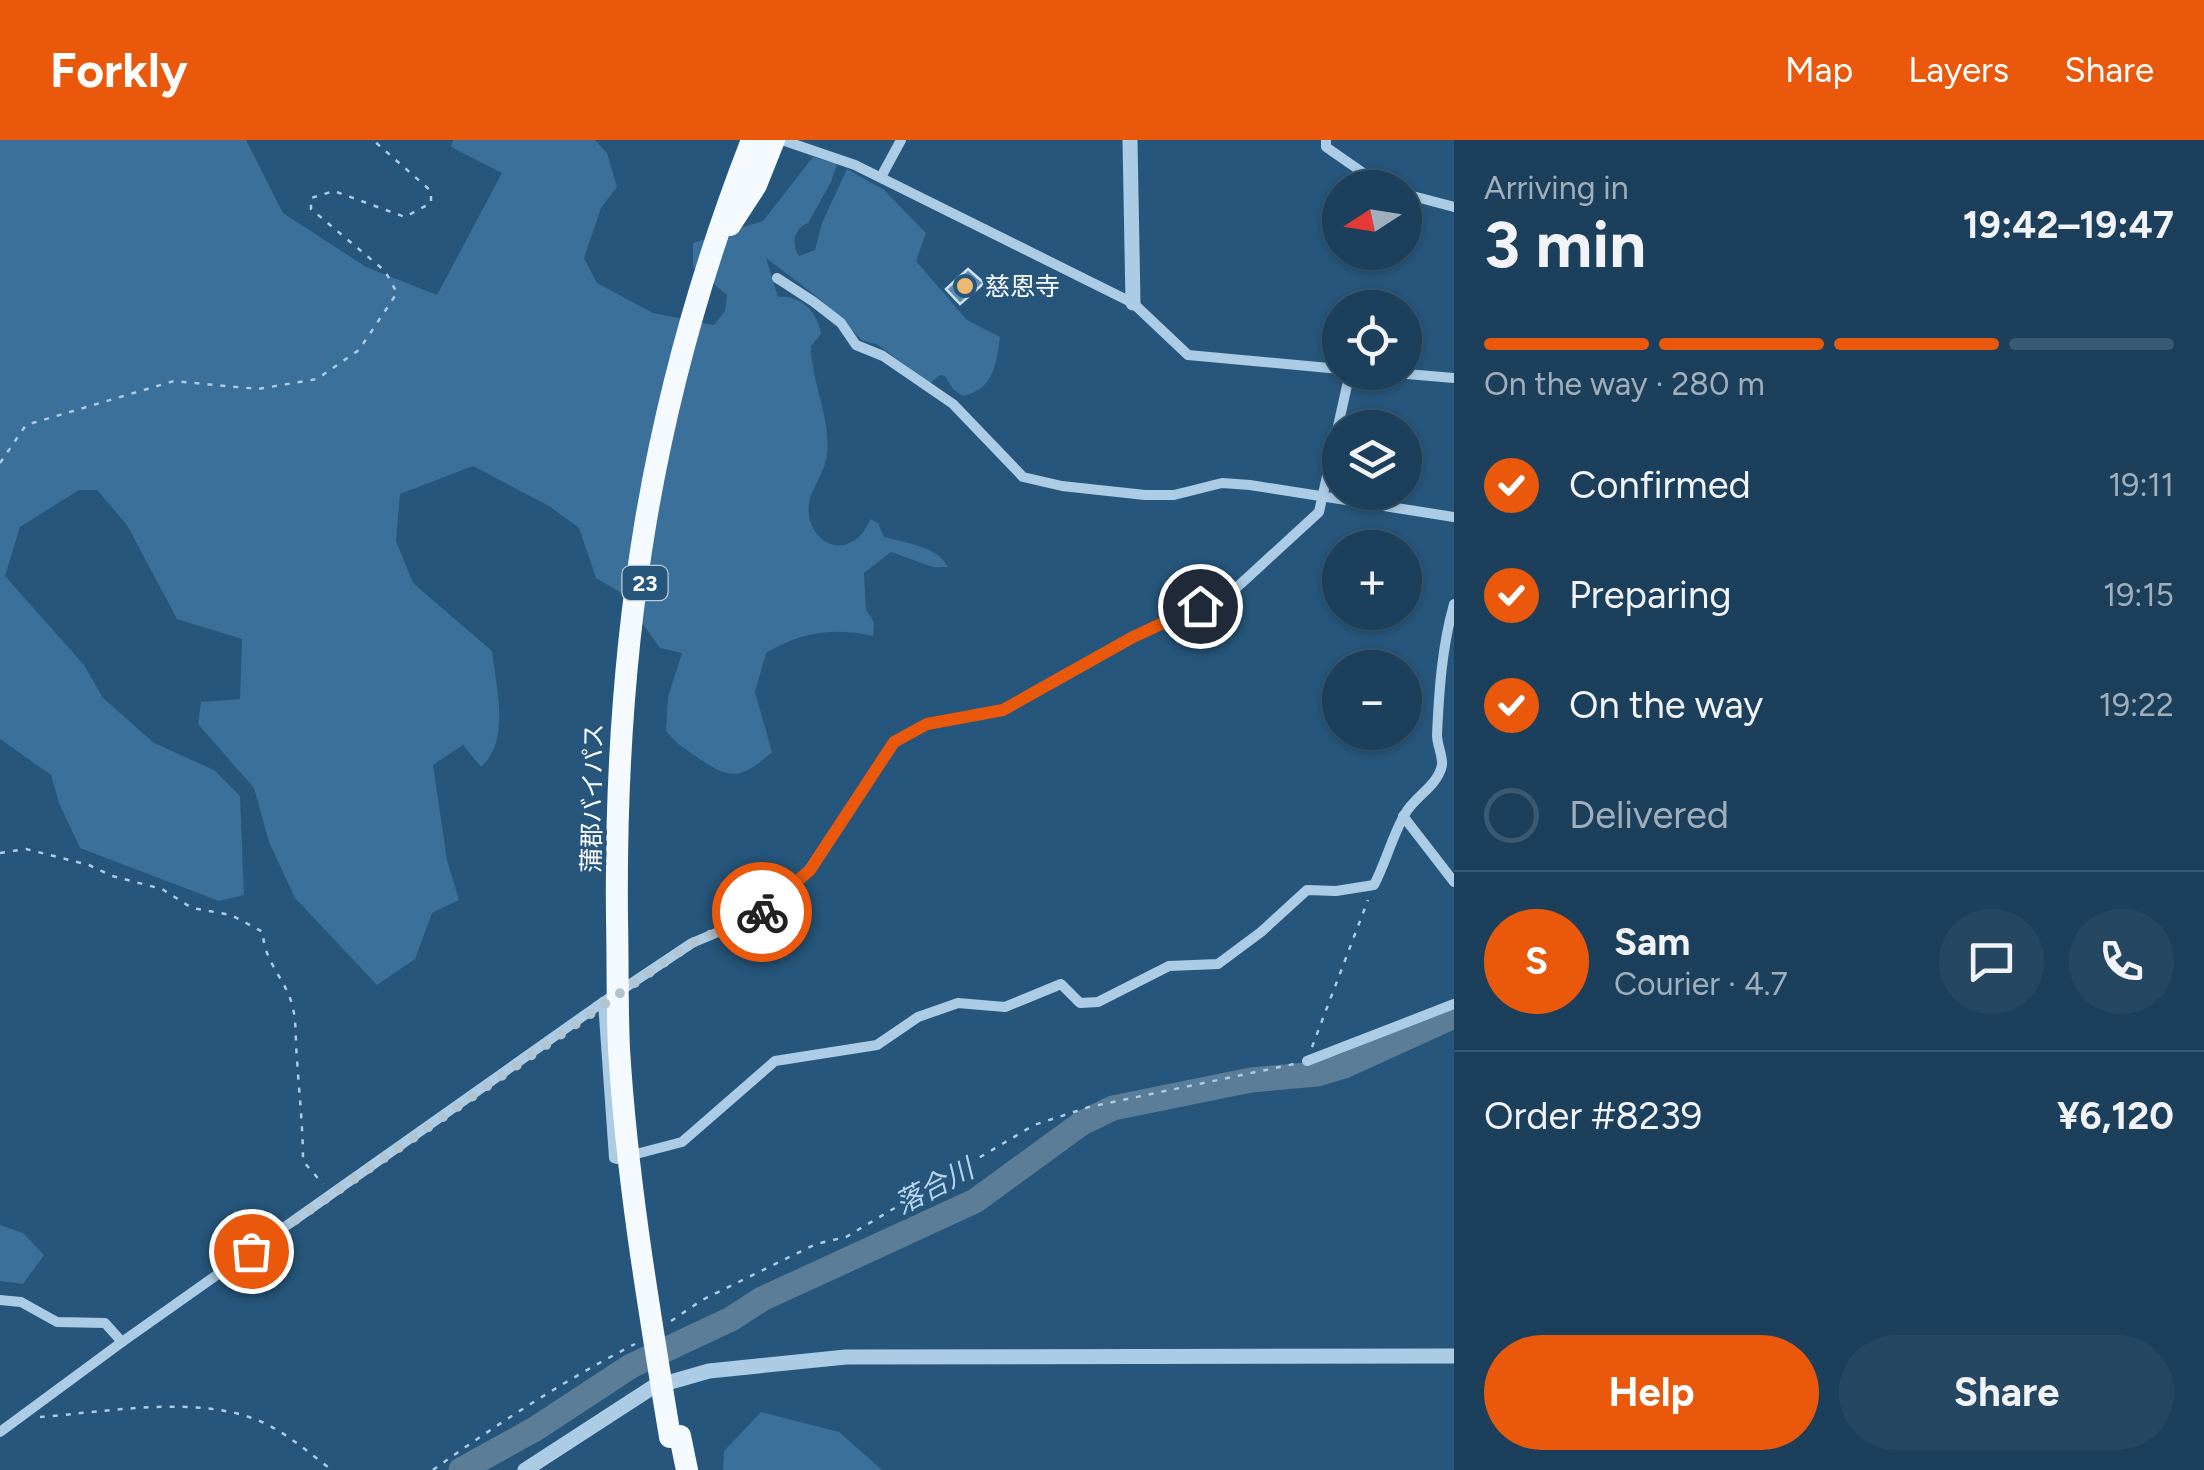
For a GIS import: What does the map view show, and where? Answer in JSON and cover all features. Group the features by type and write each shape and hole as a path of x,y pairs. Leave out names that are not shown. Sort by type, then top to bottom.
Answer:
{"highway":[{"path":"742,179 743,140"},
{"name":"蒲郡バイパス","path":"621,919 617,788 636,573 659,445 710,257 756,140"},
{"path":"742,179 774,140"},
{"name":"蒲郡バイパス","path":"687,1470 675,1436 644,1281 619,1047 621,919 628,758 646,572 669,444 742,179"},
{"name":"蒲郡バイパス","path":"675,1436 676,1470"}],"street":[{"path":"782,140 881,177 1134,303 1188,355 1322,367"},
{"path":"881,177 900,140"},
{"path":"1130,140 1134,303"},
{"path":"1326,140 1326,147 1359,170"},
{"path":"1422,199 1454,207"},
{"path":"777,278 828,312 856,345 884,356 953,404 1023,476 1062,486 1146,496 1174,495 1222,483 1322,494"},
{"path":"1422,375 1454,378"},
{"path":"0,1432 603,1002 692,943 760,914 810,870 894,742 927,724 1003,710 1133,637 1234,590 1319,512 1322,498"},
{"path":"1414,510 1454,517"},
{"path":"603,1002 617,1158 682,1142 775,1061 877,1044 918,1018 958,1003 1005,1007 1061,984 1080,1002 1098,1002 1169,966 1218,964 1307,890 1356,890 1374,885 1390,855 1403,816 1434,783 1442,764 1437,740 1442,671 1445,636 1454,604"},
{"path":"1403,816 1454,882"},
{"path":"1307,1061 1454,1004"},
{"path":"0,1300 21,1302 57,1322 105,1323 122,1342"},
{"path":"525,1470 653,1387 709,1371 846,1357 1454,1356"}],"path":[{"path":"0,463 26,425 174,381 258,388 317,380 359,350 397,292 385,271 312,209 311,198 334,191 406,217 431,203 431,191 374,140"},
{"path":"0,852 26,849 88,865 162,890 192,908 231,915 263,932 263,950 285,984 298,1036 302,1161 332,1194"},
{"path":"660,1328 702,1300 816,1244 846,1237 1034,1126 1089,1108 1307,1061 1374,885"},
{"path":"433,1470 496,1425 604,1358 646,1337"},
{"path":"19,1419 172,1407 225,1412 259,1420 288,1436 332,1470"}],"shaded area":[{"path":"0,140 246,140 283,213 366,267 437,295 502,173 451,147 453,140 595,140 607,153 617,187 601,208 584,258 597,283 653,313 714,325 725,311 727,295 693,267 693,243 763,221 813,157 837,164 808,223 797,232 795,246 799,256 815,250 822,223 847,169 884,190 926,233 916,261 967,320 1000,337 995,366 987,382 963,396 945,376 940,375 930,383 878,345 862,340 820,299 766,258 778,297 794,298 807,306 821,334 811,346 827,454 809,503 810,520 822,539 839,545 857,538 870,519 878,523 884,537 929,550 948,567 933,567 891,552 864,573 866,610 874,622 873,636 818,633 766,653 755,692 772,752 746,771 731,774 713,768 666,731 668,697 682,653 660,648 620,592 596,578 579,528 549,506 473,466 400,494 396,541 413,583 492,651 499,728 490,756 481,767 463,745 433,765 447,860 459,900 432,913 415,959 377,985 295,898 269,842 254,788 198,724 201,702 240,699 242,639 177,619 127,525 97,490 79,490 20,527 5,576 84,665 103,698 154,743 214,770 240,796 244,895 219,901 80,848 51,775 0,739"},
{"path":"0,1225 23,1233 44,1255 23,1284 0,1281"},
{"path":"761,1412 839,1432 882,1470 723,1470 724,1451"}],"building":[{"name":"慈恩寺","path":"968,269 984,283 960,304 946,289"}],"waterway":[{"name":"落合川","path":"461,1470 535,1429 631,1366 731,1319 762,1299 975,1201 1082,1123 1113,1108 1251,1080 1317,1074 1344,1066 1454,1016"}],"way so far":[{"path":"251,1251 692,943 762,912"}],"place":[{"name":"慈恩寺","path":"965,286"}],"route":[{"path":"762,912 810,870 894,742 927,724 1003,710 1133,637 1200,606"}]}
